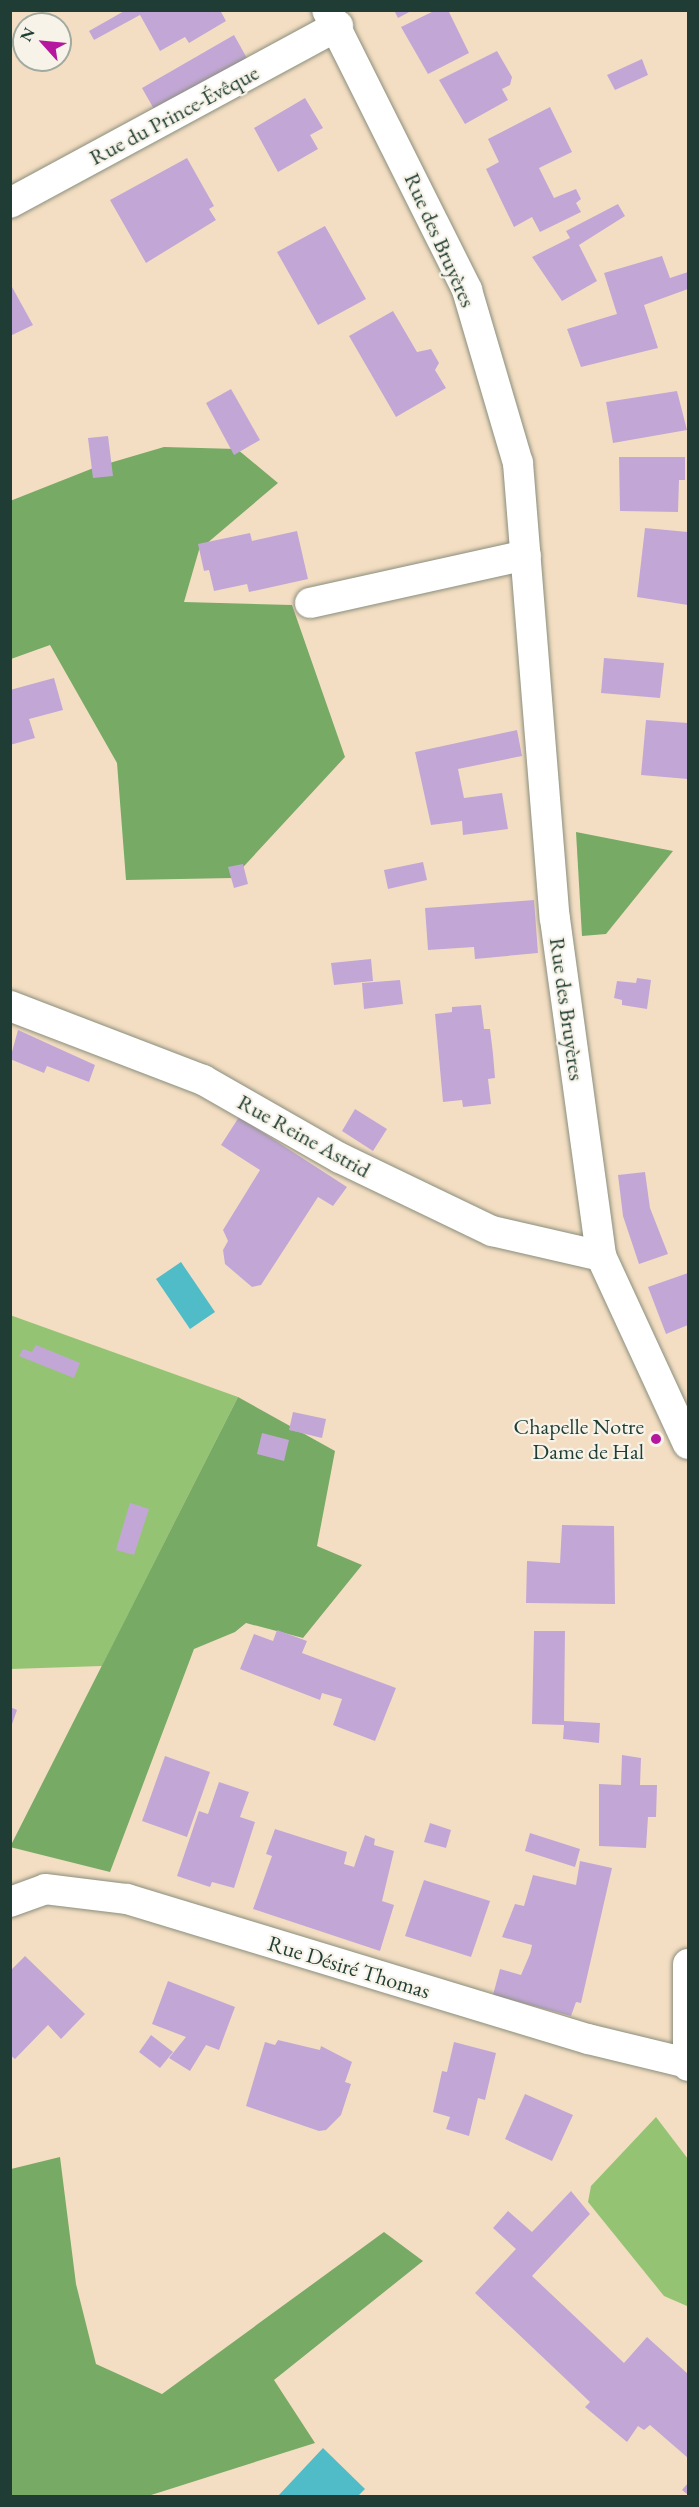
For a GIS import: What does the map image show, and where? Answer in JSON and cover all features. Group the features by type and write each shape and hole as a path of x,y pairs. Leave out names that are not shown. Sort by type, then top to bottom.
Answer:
{"street":[{"name":"Rue du Prince-Évêque","path":"10,203 333,18"},
{"name":"Rue des Bruyères","path":"333,18 467,290 518,463 555,919 601,1256 688,1444"},
{"path":"310,603 526,555"},
{"name":"Rue Reine Astrid","path":"10,1006 203,1080 340,1158 492,1231 601,1256"},
{"name":"Rue Désiré Thomas","path":"10,1902 45,1889 127,1899 588,2039 688,2065"},
{"path":"688,1964 688,2065"}],"green space":[{"path":"164,447 237,449 278,483 199,550 184,602 292,605 345,757 233,878 126,880 117,763 50,645 11,659 10,501 96,467"},
{"path":"576,832 673,851 606,934 582,936"},
{"path":"10,1315 238,1397 102,1666 11,1669"},
{"path":"238,1397 335,1451 317,1546 362,1565 303,1638 246,1623 235,1632 194,1649 110,1872 10,1847"},
{"path":"656,2117 688,2159 687,2306 664,2296 588,2202 591,2186"},
{"path":"60,2157 76,2284 96,2364 162,2394 384,2232 423,2261 274,2380 315,2443 148,2496 11,2496 11,2169"}],"water":[{"path":"181,1262 215,1312 190,1329 156,1279"},
{"path":"323,2448 365,2489 358,2496 278,2496"}],"building":[{"path":"126,10 220,10 226,21 189,43 185,37 160,51 140,15 94,40 89,31"},
{"path":"394,10 413,10 398,18"},
{"path":"436,10 448,10 469,53 428,74 401,27"},
{"path":"234,35 248,60 155,111 142,88"},
{"path":"497,51 512,77 510,85 502,89 508,100 465,124 439,80"},
{"path":"642,59 648,75 615,90 607,75"},
{"path":"305,98 323,128 310,135 318,149 278,172 254,128"},
{"path":"550,107 572,152 539,168 554,198 576,189 581,199 576,203 581,212 540,232 532,217 514,227 486,169 499,162 488,139"},
{"path":"187,158 214,206 209,209 216,220 146,263 110,200"},
{"path":"618,204 625,216 579,245 597,281 562,301 532,257 570,238 566,231"},
{"path":"325,226 366,299 318,325 277,252"},
{"path":"662,256 670,278 688,272 688,289 644,305 658,348 581,367 567,329 617,314 604,273"},
{"path":"12,287 33,325 10,336 10,288"},
{"path":"393,311 417,352 431,349 439,363 435,370 446,388 396,417 349,336"},
{"path":"231,389 260,440 234,455 206,403"},
{"path":"677,391 687,430 613,443 606,402"},
{"path":"108,436 113,476 93,478 88,438"},
{"path":"619,457 685,457 685,480 679,480 678,512 620,511"},
{"path":"645,528 688,532 688,605 637,597"},
{"path":"297,531 308,579 249,592 247,584 214,591 209,570 204,571 198,544 250,533 252,541"},
{"path":"604,658 664,663 660,698 601,693"},
{"path":"54,678 63,710 29,719 35,738 10,745 10,690"},
{"path":"646,720 688,723 688,779 641,775"},
{"path":"517,730 522,756 458,769 464,798 502,793 508,829 463,835 462,821 431,825 415,752"},
{"path":"423,862 427,880 388,889 384,870"},
{"path":"243,864 248,884 234,888 228,867"},
{"path":"534,900 538,953 475,959 474,947 428,950 425,908"},
{"path":"371,959 373,981 334,985 331,963"},
{"path":"637,978 651,980 647,1009 622,1005 622,1000 614,998 617,981 636,983"},
{"path":"400,980 403,1004 364,1009 362,983"},
{"path":"481,1005 484,1029 490,1029 493,1054 495,1078 488,1079 491,1104 463,1107 462,1100 443,1102 435,1014 452,1012 452,1007"},
{"path":"18,1030 95,1065 89,1082 47,1066 44,1073 10,1059"},
{"path":"355,1109 387,1129 373,1151 342,1131"},
{"path":"239,1117 347,1187 333,1206 318,1197 261,1285 252,1287 225,1264 223,1250 228,1241 223,1230 260,1170 221,1145"},
{"path":"645,1172 650,1208 668,1254 639,1264 623,1216 618,1175"},
{"path":"688,1273 688,1325 666,1334 648,1287"},
{"path":"36,1345 80,1363 74,1378 19,1356 23,1349 32,1352"},
{"path":"293,1412 326,1419 322,1438 289,1430"},
{"path":"262,1433 289,1440 284,1461 257,1454"},
{"path":"130,1503 149,1509 134,1555 116,1550"},
{"path":"562,1525 614,1526 615,1604 526,1603 527,1561 560,1563"},
{"path":"277,1630 307,1641 302,1653 396,1688 375,1741 333,1725 342,1699 322,1693 320,1700 240,1669 254,1634 273,1641"},
{"path":"534,1631 565,1631 564,1721 600,1723 599,1743 563,1739 564,1725 532,1724"},
{"path":"10,1707 17,1710 11,1727 10,1727"},
{"path":"622,1755 641,1758 640,1785 657,1785 656,1817 648,1817 646,1848 599,1846 599,1784 621,1785"},
{"path":"165,1756 210,1772 187,1837 142,1821"},
{"path":"219,1782 249,1792 240,1817 255,1822 234,1888 212,1882 210,1887 177,1876 199,1811 208,1814"},
{"path":"430,1823 451,1830 446,1848 424,1842"},
{"path":"275,1829 347,1852 344,1864 354,1867 365,1835 375,1839 374,1845 394,1851 382,1901 394,1905 380,1951 253,1909 272,1856 266,1854"},
{"path":"530,1833 580,1849 575,1867 525,1851"},
{"path":"580,1861 612,1868 581,2003 576,2002 571,2016 493,1995 500,1969 521,1975 530,1954 532,1945 502,1937 515,1904 524,1906 533,1875 576,1885"},
{"path":"424,1880 490,1901 471,1957 405,1936"},
{"path":"25,1956 85,2014 61,2039 48,2025 15,2059 10,2055 10,1971"},
{"path":"168,1981 235,2007 219,2050 206,2045 190,2071 169,2058 186,2037 152,2024"},
{"path":"151,2035 173,2052 160,2068 139,2052"},
{"path":"278,2040 320,2050 321,2046 352,2062 345,2082 351,2084 341,2115 326,2130 319,2131 246,2106 265,2042 275,2045"},
{"path":"454,2042 496,2053 485,2100 478,2098 469,2136 446,2129 450,2117 433,2112 442,2071 447,2072"},
{"path":"525,2094 573,2115 552,2161 505,2139"},
{"path":"571,2191 590,2214 532,2276 624,2363 647,2337 688,2374 688,2458 650,2425 644,2430 638,2426 627,2442 585,2407 590,2402 475,2293 516,2249 493,2228 508,2211 532,2232"},
{"path":"688,2483 688,2495 682,2490"}],"place":[{"name":"Chapelle Notre Dame de Hal","path":"656,1439"}]}
